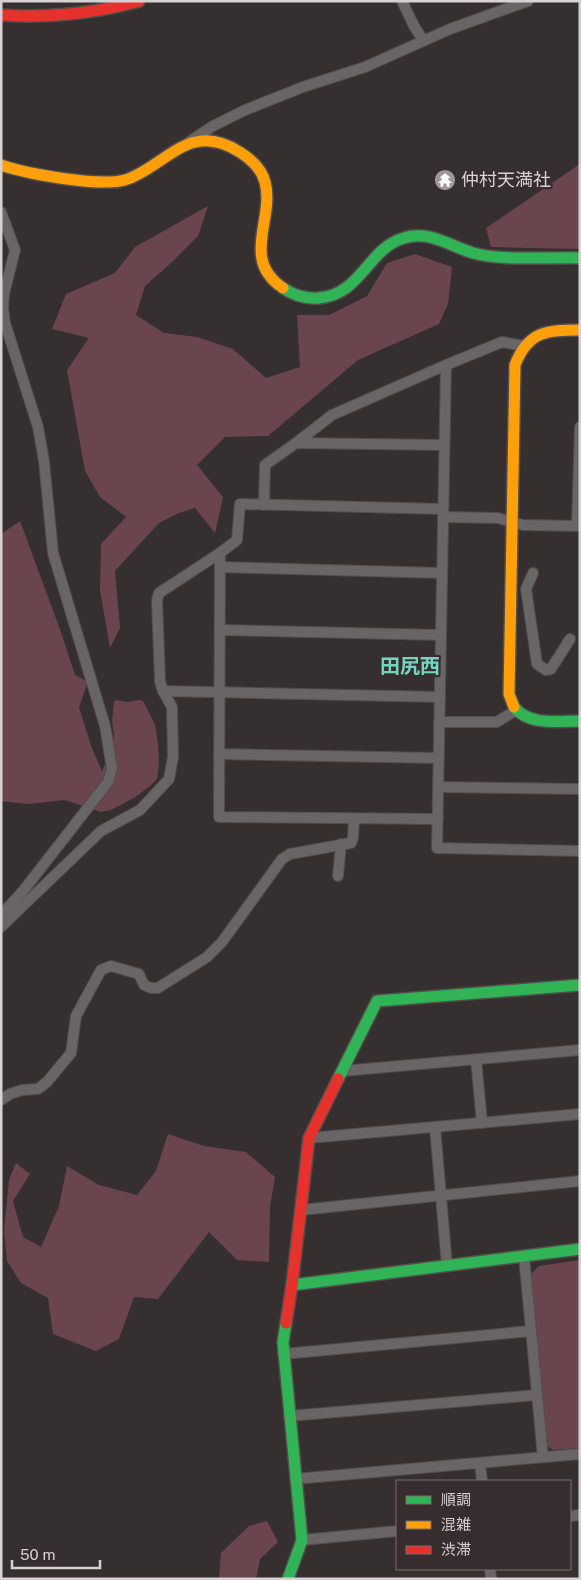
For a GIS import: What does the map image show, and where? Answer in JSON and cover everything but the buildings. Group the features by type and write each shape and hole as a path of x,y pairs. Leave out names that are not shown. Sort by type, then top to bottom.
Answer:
{"street":[{"path":"1,15 23,17 64,16 103,10 139,1"},
{"path":"402,1 423,40"},
{"path":"1,165 18,171 89,181 116,182 139,175 213,126 245,110 303,87 365,67 423,40 528,1"},
{"path":"182,146 198,141 216,142 248,158 257,167 266,184 268,196 260,242 264,267 274,282 298,296 316,298 346,289 358,280 387,246 403,238 415,235 434,237 473,253 486,256 580,258"},
{"path":"1,212 15,250 4,294 5,323 38,427 44,461 53,553 104,726 112,768 108,782 23,891 1,916"},
{"path":"580,330 543,332 534,336 518,354 514,370 509,694 512,705 516,710 531,719 580,721"},
{"path":"264,504 265,465 332,415 502,342 524,346"},
{"path":"446,365 437,848 580,851"},
{"path":"1,927 101,831 140,810 169,779 174,757 172,707 160,681 159,593 237,540 240,504 443,513 498,518 523,525 578,526 580,428"},
{"path":"296,443 444,445"},
{"path":"220,553 219,818 438,819"},
{"path":"220,567 442,573"},
{"path":"533,573 523,589 537,664 546,670 551,669 570,639"},
{"path":"220,630 441,635"},
{"path":"163,691 440,697"},
{"path":"439,722 497,722 516,710"},
{"path":"220,754 439,758"},
{"path":"438,787 580,789"},
{"path":"1,1100 10,1094 22,1090 38,1089 47,1082 71,1053 76,1016 101,970 111,966 139,974 144,985 158,988 207,957 222,942 282,859 290,854 350,843 354,838 354,819"},
{"path":"338,876 341,844"},
{"path":"288,1579 302,1540 283,1342 292,1285 309,1138 342,1070 377,1002 580,984"},
{"path":"342,1070 580,1050"},
{"path":"476,1059 482,1123"},
{"path":"309,1138 580,1114"},
{"path":"435,1127 447,1266"},
{"path":"301,1210 580,1181"},
{"path":"292,1285 580,1249"},
{"path":"524,1256 543,1457"},
{"path":"283,1354 531,1332"},
{"path":"289,1416 537,1395"},
{"path":"296,1479 580,1454"},
{"path":"480,1462 482,1480"},
{"path":"302,1540 396,1531"}],"shaded area":[{"path":"580,164 580,249 491,247 486,228"},
{"path":"208,206 198,236 145,286 136,315 164,333 197,337 233,349 266,378 300,367 297,315 329,315 367,296 387,263 415,254 452,267 448,304 439,324 358,360 268,436 225,437 197,465 223,497 215,533 195,508 179,513 159,523 115,571 120,628 110,648 100,590 101,544 126,517 100,497 85,471 67,370 89,338 52,329 66,294 115,273 135,247"},
{"path":"20,521 75,675 88,682 79,707 91,746 102,771 111,752 114,734 112,722 114,701 143,701 155,724 159,765 157,779 134,798 111,810 101,812 65,800 27,804 1,801 1,534"},
{"path":"168,1134 204,1146 246,1152 275,1177 270,1207 269,1262 237,1260 209,1232 158,1299 134,1297 119,1339 96,1351 53,1334 48,1298 21,1283 7,1261 4,1230 9,1180 16,1163 30,1174 13,1201 23,1237 41,1247 59,1206 67,1166 99,1185 137,1195 156,1171"},
{"path":"580,1260 580,1448 553,1450 546,1445 531,1274 539,1266"},
{"path":"267,1521 278,1542 260,1559 256,1579 219,1579 221,1553 249,1526"}],"traffic: fast":[{"path":"283,288 295,295 309,298 333,295 345,289 355,280 381,251 392,243 413,236 431,237 473,253 498,257 580,258"},
{"path":"514,707 520,713 536,720 553,722 580,721"},
{"path":"338,1079 377,1001 580,985"},
{"path":"292,1285 580,1249"},
{"path":"286,1323 283,1342 302,1540 288,1579"}],"traffic: slow":[{"path":"1,165 28,172 81,181 113,182 135,176 178,149 192,143 202,141 221,143 248,158 262,174 267,196 261,251 263,264 270,277 283,288"},
{"path":"514,707 509,694 515,365 526,345 540,335 548,332 580,330"}],"traffic: jam":[{"path":"1,15 36,16 70,14 105,9 139,1"},
{"path":"286,1323 309,1138 338,1079"}],"place":[{"name":"仲村天満社","path":"445,180"}],"district":[{"name":"田尻西","path":"410,666"}]}
